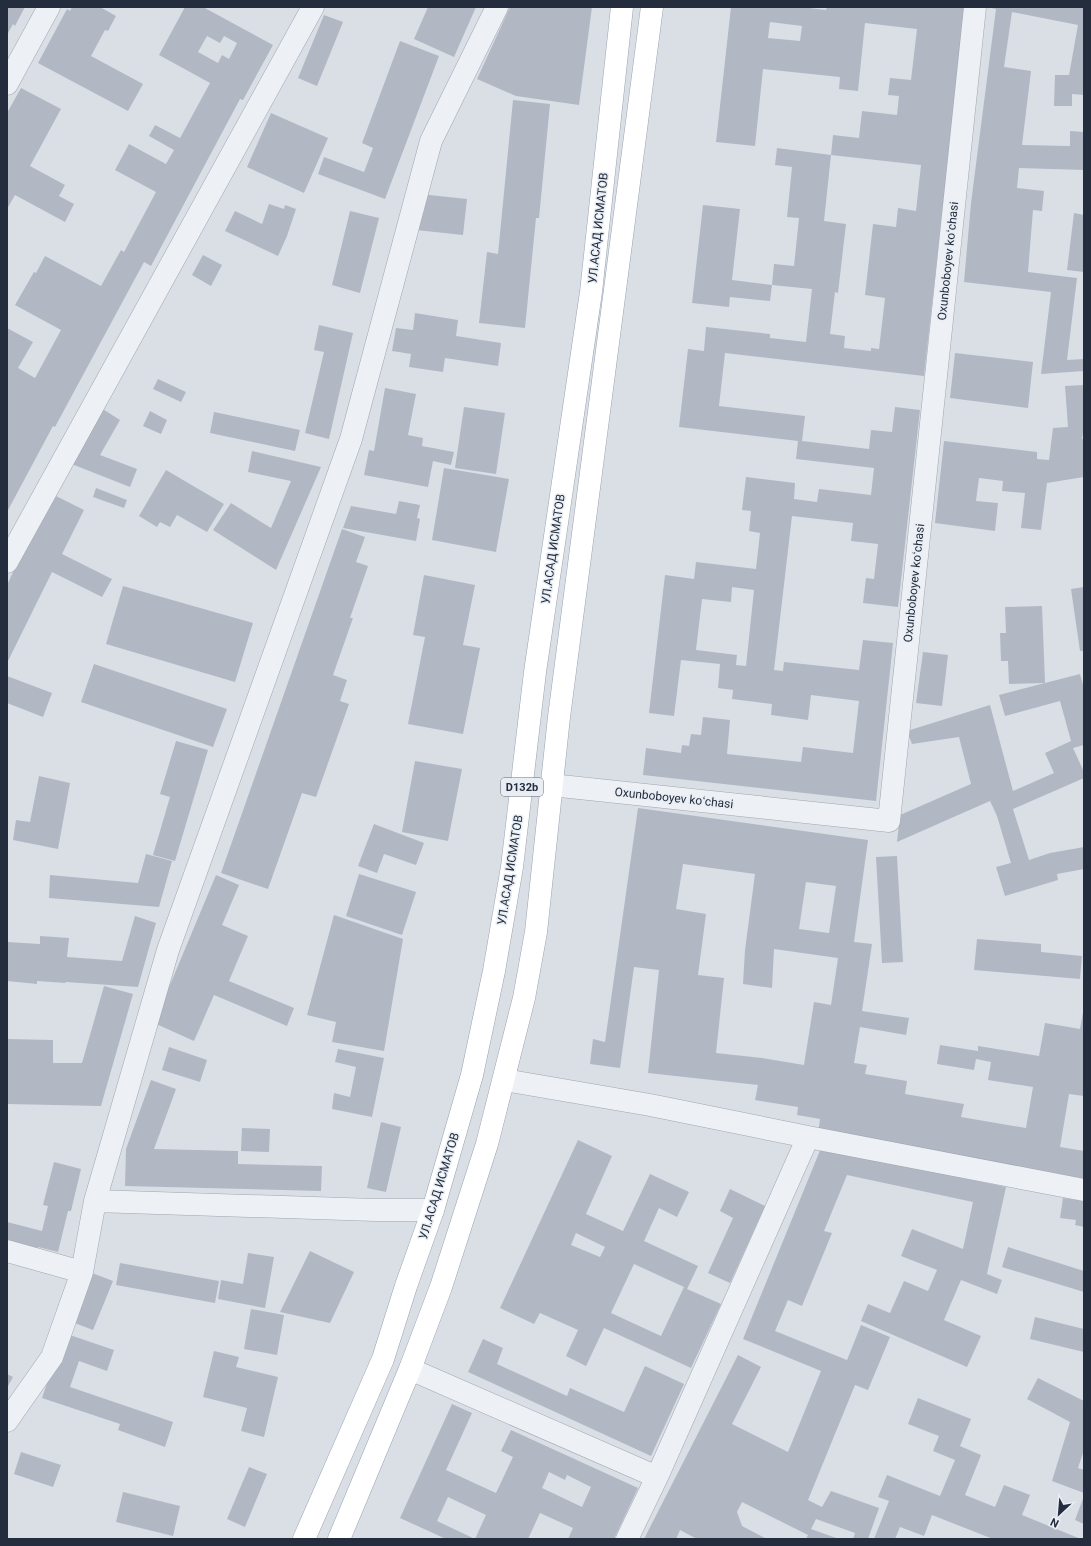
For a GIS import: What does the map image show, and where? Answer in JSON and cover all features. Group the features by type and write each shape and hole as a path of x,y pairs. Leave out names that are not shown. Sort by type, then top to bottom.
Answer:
{"main road":[{"name":"УЛ.АСАД ИСМАТОВ","path":"304,1539 383,1359 406,1286 434,1210 472,1075 494,971 512,867 535,672 591,292 622,7"},
{"name":"УЛ.АСАД ИСМАТОВ","path":"339,1539 410,1369 441,1287 466,1214 487,1144 524,998 536,932 560,710 652,7"}],"street":[{"path":"7,84 49,7"},
{"path":"7,562 313,7"},
{"path":"7,1421 52,1357 82,1272 95,1201 168,950 351,439 431,141 497,7"},
{"name":"Oxunboboyev koʻchasi","path":"551,785 888,822 975,7"},
{"path":"504,1080 650,1105 808,1138 1084,1190"},
{"path":"627,1539 657,1477 808,1138"},
{"path":"95,1201 375,1210 434,1210"},
{"path":"7,1251 82,1272"},
{"path":"410,1369 657,1477"}],"building":[{"path":"7,7 25,7 15,26 13,24 7,35"},
{"path":"72,7 100,7 116,16 108,31 105,30 91,56 143,84 128,111 38,63 67,9 70,11"},
{"path":"185,7 203,7 273,45 243,100 240,99 151,266 144,262 55,427 53,426 7,512 7,328 33,342 18,368 35,378 61,330 15,305 34,272 36,273 45,256 101,286 121,250 124,252 156,192 115,170 129,144 166,164 174,150 149,136 155,125 180,138 210,83 159,55","holes":["207,36 220,43 224,36 237,43 229,59 222,55 218,63 198,52"]},
{"path":"428,7 476,7 454,57 414,39"},
{"path":"510,7 592,7 579,105 516,96 477,79"},
{"path":"731,7 801,7 826,10 827,7 965,7 924,376 725,353 719,406 805,416 802,441 869,449 871,430 892,432 895,407 920,410 898,607 863,603 866,578 874,579 878,544 851,541 853,523 792,516 774,670 783,671 784,662 859,670 863,640 893,643 876,801 643,775 646,748 681,753 682,745 689,746 691,734 701,735 703,717 730,720 727,754 801,762 803,747 853,753 859,701 811,695 808,720 771,715 772,704 732,699 733,690 718,688 720,664 681,660 674,716 649,713 665,575 694,579 696,562 756,569 760,533 749,531 751,511 742,510 746,477 795,483 794,499 817,502 819,489 871,495 874,468 796,459 798,441 679,427 688,349 704,351 706,327 770,334 770,338 806,342 812,289 772,285 774,264 794,266 799,218 787,217 792,167 775,165 777,148 831,155 833,135 859,138 862,111 897,115 899,96 888,95 890,78 911,80 917,29 865,23 858,91 839,89 840,77 763,69 755,146 716,142","holes":["770,22 802,26 800,41 768,38","831,155 921,165 916,211 898,208 896,227 873,224 865,295 885,298 879,349 871,348 871,351 844,348 845,336 830,334 835,292 838,293 846,224 824,221","732,587 754,590 746,666 736,665 737,655 696,650 702,599 731,602"]},
{"path":"987,7 1084,7 1084,95 1072,94 1072,106 1054,106 1055,75 1069,75 1078,25 1012,12 1004,67 1031,71 1022,145 1070,146 1070,131 1084,132 1084,170 1019,168 1017,188 1044,191 1042,211 1033,210 1028,272 1077,278 1067,360 1084,359 1084,371 1041,374 1051,292 964,282 971,203 996,9"},
{"path":"324,15 343,22 317,86 298,78"},
{"path":"400,41 439,56 385,199 318,174 324,157 364,172 373,148 362,143"},
{"path":"21,88 61,109 30,166 65,185 59,196 74,204 65,222 15,195 7,209 7,113"},
{"path":"513,100 550,104 539,218 536,218 525,328 479,323 487,252 498,254"},
{"path":"271,113 328,138 304,193 247,167"},
{"path":"420,194 467,199 463,235 416,230"},
{"path":"269,204 284,209 285,205 296,209 287,236 278,256 225,231 235,211 262,224"},
{"path":"703,205 740,209 732,280 772,285 770,301 730,297 729,307 692,303"},
{"path":"350,211 379,218 360,293 332,285"},
{"path":"1074,213 1084,215 1084,272 1067,270"},
{"path":"203,255 222,265 211,286 192,275"},
{"path":"415,313 458,320 456,336 501,343 498,366 445,358 443,372 409,367 411,354 392,351 396,328 413,330"},
{"path":"319,325 353,333 329,439 305,433 324,352 314,350"},
{"path":"955,353 1033,362 1028,408 950,398"},
{"path":"158,379 186,392 181,402 153,389"},
{"path":"1084,385 1084,426 1082,439 1084,439 1084,477 1047,483 1041,530 1021,528 1025,493 1002,491 1003,481 979,478 976,501 998,503 995,531 935,523 944,441 1037,452 1037,459 1049,460 1053,428 1068,427 1065,386"},
{"path":"385,388 416,394 408,435 423,438 422,446 454,452 451,465 433,461 428,487 364,475 369,450 374,451"},
{"path":"464,407 505,413 496,474 455,468"},
{"path":"101,408 120,420 100,455 137,469 130,487 69,463"},
{"path":"150,411 167,420 161,434 143,426"},
{"path":"214,412 300,430 295,451 210,433"},
{"path":"252,451 321,467 276,570 213,530 231,503 271,528 291,481 248,472"},
{"path":"444,468 509,479 496,552 432,540"},
{"path":"166,470 224,504 207,532 177,515 170,527 160,522 157,527 139,516"},
{"path":"96,488 127,500 124,508 93,497"},
{"path":"50,493 84,510 62,554 112,579 102,597 52,572 7,663 7,585"},
{"path":"399,501 420,505 417,518 420,519 416,541 343,528 351,506 396,514"},
{"path":"342,529 365,537 356,562 368,566 350,618 353,618 333,675 347,680 340,701 349,704 316,797 302,793 268,889 221,873"},
{"path":"424,575 475,585 463,645 480,648 463,734 408,724 425,637 413,635"},
{"path":"123,586 253,623 235,682 106,644"},
{"path":"1084,587 1084,651 1080,651 1071,589"},
{"path":"1042,606 1045,683 1009,684 1008,661 1001,661 1000,633 1006,633 1005,607"},
{"path":"923,652 948,655 942,706 916,703"},
{"path":"94,664 227,709 213,747 81,702"},
{"path":"1080,674 1084,688 1084,745 1073,748 1084,772 1084,778 1013,809 1029,860 1050,853 1084,847 1084,869 1057,874 1058,880 1005,896 996,867 1011,863 997,816 990,801 897,842 900,815 971,784 959,737 912,744 907,731 990,705 1013,791 1054,773 1045,753 1071,741 1060,701 1005,716 999,695"},
{"path":"7,676 52,693 43,717 7,703"},
{"path":"176,741 208,750 175,861 153,855 170,797 160,794"},
{"path":"415,761 462,769 448,841 402,832"},
{"path":"39,776 70,783 58,849 13,840 16,820 30,822"},
{"path":"638,808 868,840 854,942 872,944 862,1011 909,1018 906,1035 860,1027 854,1063 867,1065 865,1074 907,1081 905,1094 964,1104 961,1117 1026,1128 1033,1087 988,1080 991,1062 976,1059 974,1070 937,1064 940,1045 978,1051 978,1046 1039,1056 1045,1023 1080,1029 1084,1007 1084,1096 1069,1094 1060,1147 1084,1151 1084,1179 818,1134 820,1119 797,1115 798,1107 755,1100 758,1085 648,1073 659,970 634,967 620,1068 590,1064 593,1039 605,1042","holes":["683,864 755,874 745,950 743,984 772,988 774,949 838,958 831,1005 814,1002 804,1065 762,1058 716,1053 724,978 698,975 706,914 676,909","806,882 836,886 829,933 799,929"]},
{"path":"374,824 424,843 416,865 384,854 377,873 358,866"},
{"path":"146,854 172,861 159,907 49,898 50,875 138,883"},
{"path":"897,856 903,962 882,963 876,857"},
{"path":"359,874 416,892 402,935 346,916"},
{"path":"216,875 239,885 222,925 248,936 229,981 294,1008 287,1026 214,995 194,1041 154,1023"},
{"path":"334,915 403,939 384,1051 332,1042 336,1022 307,1015"},
{"path":"135,916 156,923 138,987 66,982 37,981 37,984 7,981 7,942 40,944 40,936 69,938 67,957 122,961"},
{"path":"977,939 1041,944 1041,952 1082,956 1080,979 974,970"},
{"path":"104,986 133,994 101,1106 7,1104 7,1039 53,1040 53,1063 82,1063"},
{"path":"169,1047 207,1060 200,1082 162,1070"},
{"path":"338,1049 384,1058 372,1117 332,1109 334,1093 350,1097 356,1067 335,1062"},
{"path":"151,1080 176,1089 154,1149 238,1151 238,1164 322,1166 321,1191 125,1186 126,1149"},
{"path":"381,1122 401,1127 386,1192 367,1188"},
{"path":"242,1128 270,1129 269,1152 241,1151"},
{"path":"578,1140 612,1156 586,1214 623,1231 650,1174 689,1192 677,1217 659,1208 644,1241 698,1266 687,1289 721,1304 691,1368 604,1328 586,1366 566,1356 578,1330 540,1313 534,1324 500,1308","holes":["576,1233 605,1247 600,1257 571,1245","634,1264 684,1287 661,1336 611,1313"]},
{"path":"821,1148 1006,1187 987,1274 1002,1280 997,1294 961,1280 944,1320 981,1336 967,1367 861,1321 868,1304 890,1313 904,1281 928,1291 937,1270 901,1256 912,1229 963,1249 973,1202 847,1175 824,1231 832,1233 802,1306 788,1300 775,1331 847,1360 861,1325 890,1337 868,1390 855,1385 808,1500 822,1507 831,1491 879,1508 868,1539 853,1539 855,1533 816,1519 811,1529 839,1539 806,1539 808,1535 742,1502 737,1512 742,1526 767,1539 697,1539 680,1530 676,1539 644,1539 738,1355 761,1367 732,1424 788,1452 821,1371 743,1339"},
{"path":"54,1162 81,1169 71,1211 68,1211 58,1252 38,1247 37,1252 7,1245 7,1222 42,1231 48,1206 43,1205"},
{"path":"730,1189 765,1206 730,1283 708,1273 733,1218 720,1211"},
{"path":"1063,1198 1084,1201 1084,1227 1075,1225 1076,1220 1060,1218"},
{"path":"1008,1247 1084,1271 1084,1292 1002,1267"},
{"path":"310,1251 354,1272 330,1323 280,1312"},
{"path":"248,1253 274,1257 265,1308 218,1299 221,1280 243,1284"},
{"path":"120,1263 219,1281 215,1303 116,1285"},
{"path":"92,1273 113,1281 93,1330 72,1322"},
{"path":"251,1309 284,1315 277,1355 244,1349"},
{"path":"1035,1317 1084,1329 1084,1352 1030,1339"},
{"path":"64,1333 114,1350 107,1371 79,1361 70,1387 173,1422 165,1447 118,1430 120,1424 42,1398"},
{"path":"483,1339 503,1348 497,1364 567,1396 570,1388 624,1412 645,1366 684,1384 651,1456 468,1372"},
{"path":"214,1351 239,1357 236,1367 278,1377 264,1437 241,1431 247,1408 203,1397"},
{"path":"7,1374 13,1377 7,1388"},
{"path":"1038,1378 1084,1401 1084,1450 1078,1468 1084,1470 1084,1493 1052,1481 1070,1422 1027,1399"},
{"path":"918,1398 971,1419 960,1446 981,1455 965,1495 995,1507 1004,1485 1030,1495 1022,1515 1081,1539 993,1539 932,1515 924,1536 900,1527 895,1539 874,1539 889,1501 878,1497 887,1475 940,1496 955,1460 933,1451 939,1436 908,1424"},
{"path":"452,1404 472,1413 446,1470 496,1493 513,1457 501,1451 511,1430 638,1488 614,1539 568,1539 573,1528 540,1513 528,1539 475,1539 446,1539 400,1518","holes":["549,1472 565,1480 567,1475 591,1487 582,1507 542,1488","448,1497 486,1515 475,1539 437,1521"]},
{"path":"21,1452 61,1465 53,1487 14,1474"},
{"path":"249,1467 267,1474 245,1527 227,1519"},
{"path":"123,1492 180,1506 173,1536 116,1522"},
{"path":"1084,1496 1084,1524 1075,1520"}]}
